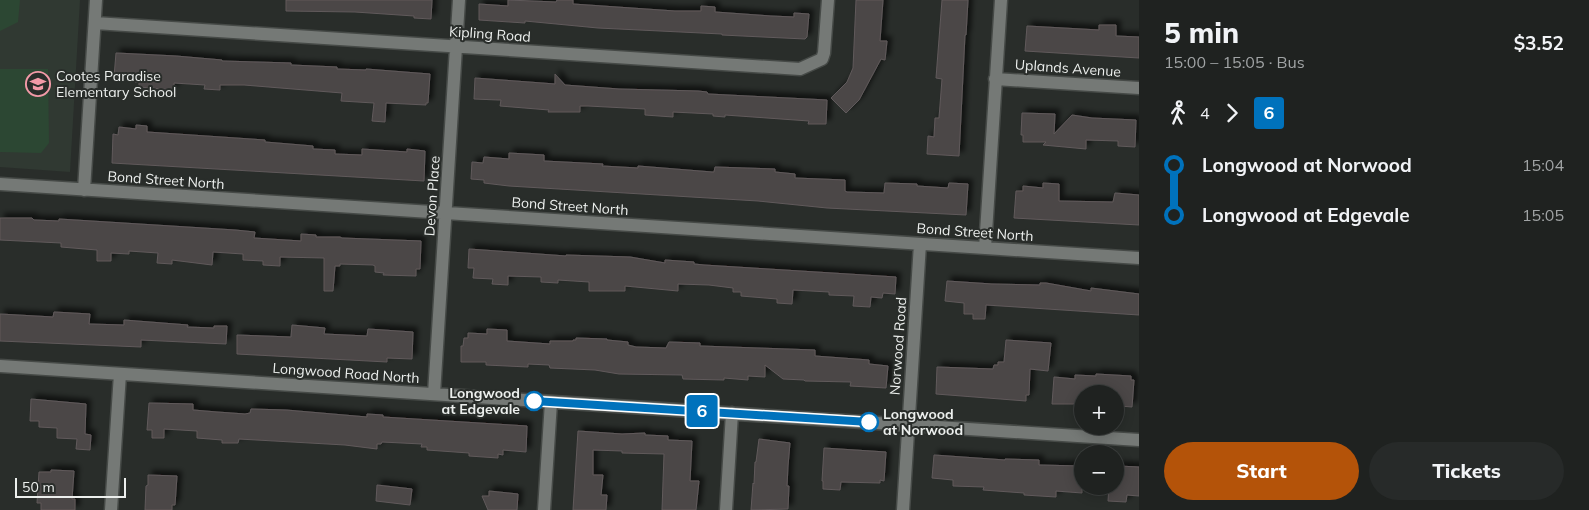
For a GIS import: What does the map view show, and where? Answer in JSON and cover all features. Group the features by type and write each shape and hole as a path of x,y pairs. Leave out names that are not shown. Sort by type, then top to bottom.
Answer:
{"street":[{"path":"84,190 96,0"},
{"name":"Devon Place","path":"434,394 459,0"},
{"name":"Kipling Road","path":"95,23 800,69 822,59 828,0"},
{"path":"985,248 1001,0"},
{"name":"Uplands Avenue","path":"995,78 1139,88"},
{"name":"Bond Street North","path":"0,184 1139,258"},
{"name":"Norwood Road","path":"903,510 920,244"},
{"name":"Longwood Road North","path":"0,366 1139,440"},
{"path":"111,510 120,374"},
{"path":"544,510 551,402"},
{"path":"726,510 732,413"}],"shaded area":[{"name":"Cootes Paradise Elementary School","path":"0,0 80,0 70,172 0,167"}],"green space":[{"path":"0,0 20,0 18,22 0,31"},
{"path":"0,69 48,69 49,143 41,153 0,152"}],"building":[{"path":"286,0 432,0 431,19 355,12 286,11"},
{"path":"508,0 556,2 557,0 573,0 573,4 675,11 701,11 701,6 715,7 715,12 771,16 794,17 794,13 809,14 807,37 805,39 598,28 525,21 525,23 479,20 479,4 508,6"},
{"path":"856,0 883,0 880,41 887,41 885,60 881,59 859,100 846,113 831,98 847,82 853,68"},
{"path":"942,0 968,0 959,156 927,154 928,136 934,137 935,118 939,118 942,79 936,78"},
{"path":"1099,25 1116,25 1116,36 1139,37 1139,58 1025,51 1027,26 1099,30"},
{"path":"116,53 176,56 222,61 291,63 291,65 337,67 337,69 366,69 430,74 428,103 426,105 386,103 385,122 372,121 374,103 341,101 342,93 244,85 220,85 220,90 204,89 205,85 174,83 174,90 139,87 139,82 135,82 135,79 114,77"},
{"path":"555,74 565,85 619,89 698,91 707,92 708,94 827,100 826,124 808,124 809,121 725,115 725,117 713,116 713,114 673,112 673,117 645,115 645,109 588,106 580,106 580,112 548,112 549,110 500,106 501,100 474,99 475,78 555,84"},
{"path":"1022,113 1055,114 1054,134 1072,115 1136,120 1135,147 1118,146 1118,141 1086,140 1086,149 1043,145 1046,142 1023,142 1023,135 1021,135"},
{"path":"136,125 147,126 147,132 265,140 265,142 313,146 313,149 335,150 335,154 362,155 362,149 407,152 407,149 425,151 424,181 112,163 113,134 118,135 119,127 136,129"},
{"path":"509,153 544,155 544,161 603,164 602,166 638,168 638,166 712,172 714,172 715,167 775,169 775,172 795,174 795,178 845,180 845,191 847,192 884,193 885,183 917,184 917,186 948,188 949,183 968,184 966,215 827,208 758,201 509,186 484,183 484,180 471,179 472,162 483,163 484,157 509,159"},
{"path":"1043,183 1059,184 1059,201 1113,202 1115,193 1139,195 1139,225 1014,218 1016,191 1023,191 1023,186 1043,188"},
{"path":"0,218 32,218 34,220 59,221 59,219 235,230 255,232 254,238 301,241 301,234 316,235 316,237 421,241 420,269 416,269 416,276 383,275 384,273 375,272 375,266 373,265 340,264 340,266 335,266 333,291 324,291 324,258 280,257 280,266 263,265 263,261 243,260 243,254 213,252 212,265 172,260 172,264 157,263 158,253 129,251 129,254 111,253 111,261 97,261 97,250 61,247 61,243 0,240"},
{"path":"469,249 566,256 630,257 665,263 665,260 694,262 694,264 704,265 896,277 895,294 883,293 882,298 871,297 870,307 853,306 854,296 829,295 829,292 793,290 792,304 777,303 777,299 741,296 741,292 733,292 733,288 709,285 678,284 678,291 625,286 625,291 589,291 589,282 558,280 558,283 541,282 541,277 508,276 508,285 492,284 493,279 473,278 474,268 468,268"},
{"path":"947,281 1040,285 1040,283 1046,283 1091,291 1091,288 1139,294 1139,315 986,305 985,319 973,319 973,314 964,314 964,303 945,301"},
{"path":"54,312 90,314 89,324 124,325 124,320 188,325 187,327 214,328 214,326 227,326 226,344 141,340 141,347 0,341 0,314 53,317"},
{"path":"292,325 325,328 324,334 367,336 368,329 413,332 412,359 387,358 387,362 237,354 237,335 291,337"},
{"path":"487,329 507,330 507,341 550,344 550,341 573,341 576,338 628,342 628,345 636,347 666,348 669,342 700,343 700,346 815,350 815,356 869,360 869,364 888,366 886,388 850,386 851,382 783,379 765,365 765,377 748,376 748,380 724,378 724,380 683,379 682,375 619,374 595,370 550,368 549,365 528,364 528,367 486,365 486,362 461,362 461,346 463,346 464,338 468,338 468,333 487,334"},
{"path":"1006,340 1051,343 1048,371 1030,369 1029,395 1026,395 1026,401 936,394 937,367 993,369 994,365 998,365 998,362 1004,362"},
{"path":"1096,374 1131,376 1131,380 1134,380 1132,407 1124,406 1124,385 1074,385 1074,404 1052,404 1054,377 1075,379 1075,375 1096,376"},
{"path":"31,399 86,404 85,434 91,435 90,450 76,449 77,439 57,438 57,428 39,427 39,421 30,421"},
{"path":"149,403 193,404 193,410 245,414 250,413 251,409 286,410 367,417 367,414 383,415 383,417 527,426 526,452 503,450 503,455 498,454 498,458 469,456 469,453 427,450 427,447 421,447 422,444 382,442 377,444 377,449 345,445 239,439 238,443 222,443 222,440 197,438 197,431 164,429 164,438 152,438 152,430 147,430"},
{"path":"578,431 622,434 645,433 645,435 668,436 668,440 692,441 690,481 699,481 696,510 662,510 664,454 593,450 593,475 603,475 601,495 607,495 606,510 573,510"},
{"path":"759,439 790,443 787,486 789,486 788,509 751,510"},
{"path":"824,448 886,452 884,481 880,480 880,483 841,482 840,490 823,489"},
{"path":"934,455 1005,460 1039,460 1039,465 1074,466 1074,492 1056,491 1056,497 1024,495 1024,493 983,490 984,487 953,486 953,480 932,478"},
{"path":"1124,466 1139,467 1139,496 1127,495 1126,502 1108,501 1108,495 1124,495"},
{"path":"51,470 74,471 72,499 75,499 75,510 41,510 41,503 37,503 39,472 51,472"},
{"path":"148,475 177,476 175,505 172,505 172,510 145,510"},
{"path":"377,485 412,489 410,505 376,501"},
{"path":"489,491 518,494 517,510 488,510 482,496 489,496"}],"bus line":[{"name":"6","path":"534,401 869,422"}],"place":[{"name":"Cootes Paradise Elementary School","path":"38,84"},
{"name":"Longwood at Edgevale","path":"534,401"},
{"name":"Longwood at Norwood","path":"869,422"}]}
